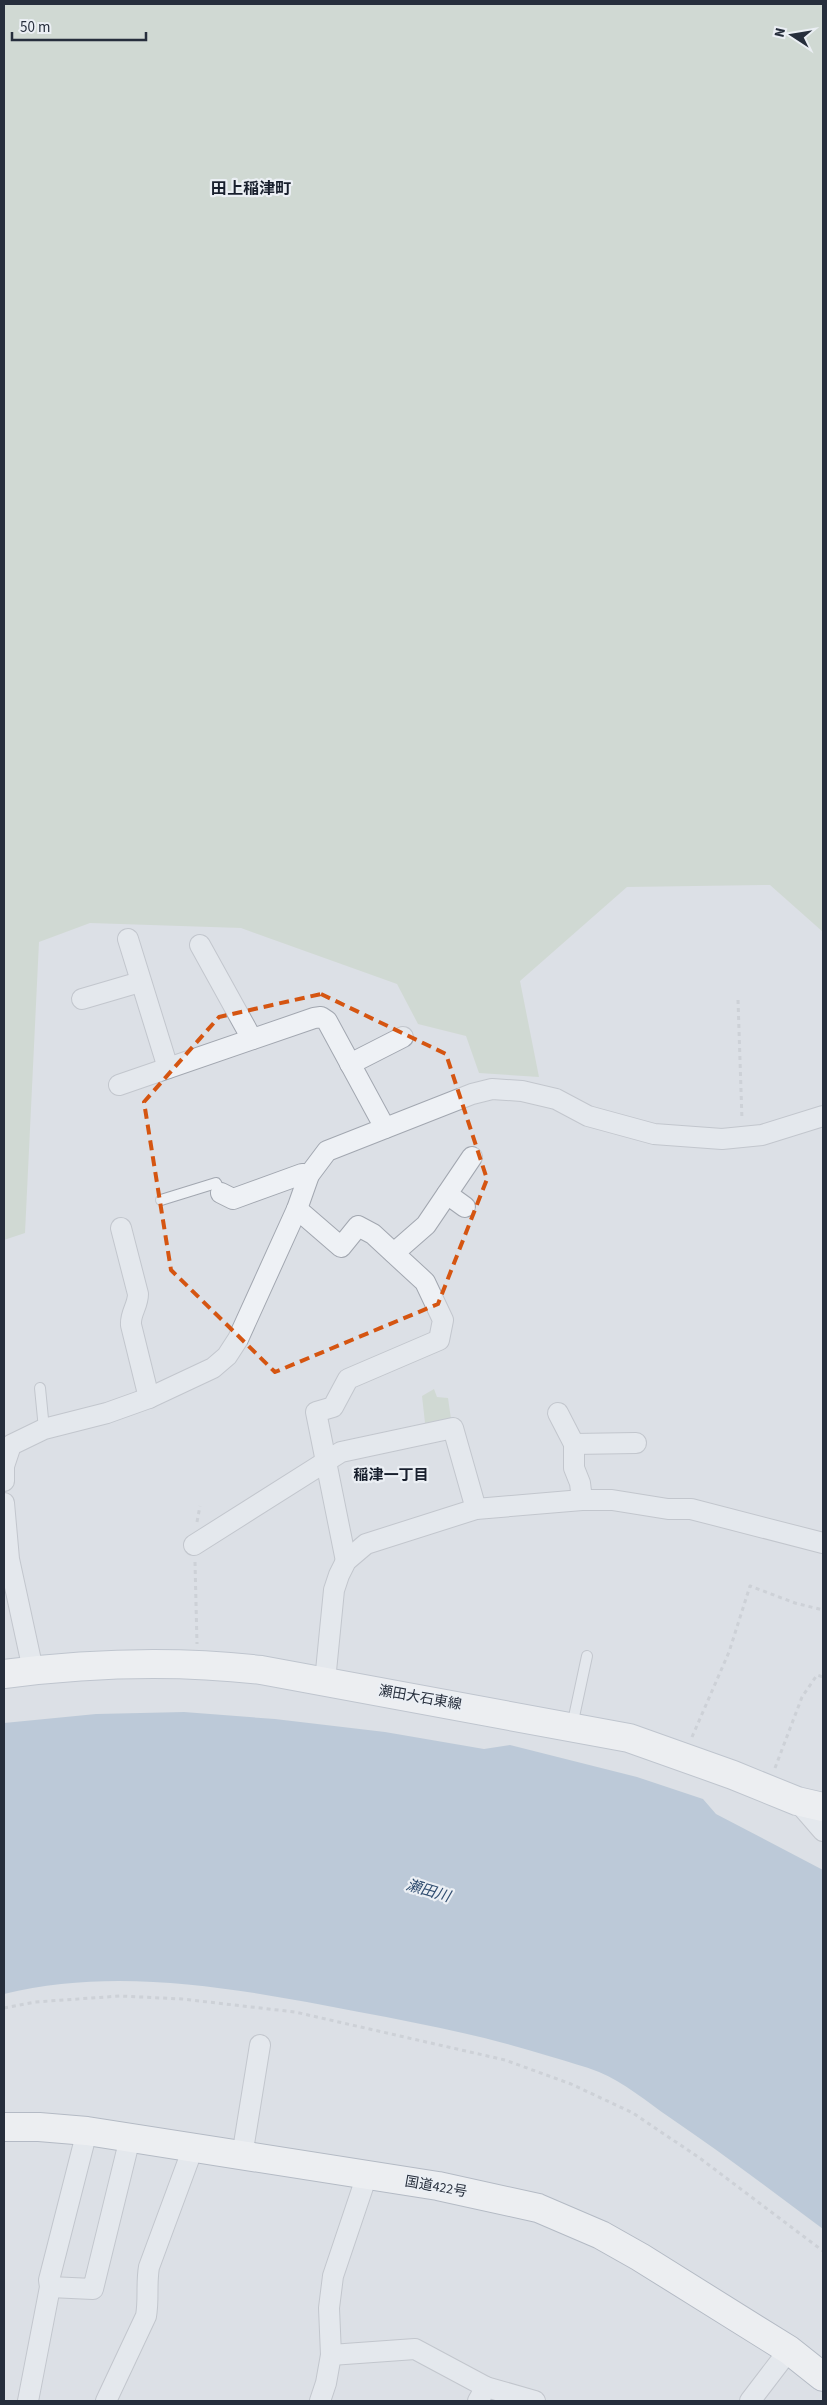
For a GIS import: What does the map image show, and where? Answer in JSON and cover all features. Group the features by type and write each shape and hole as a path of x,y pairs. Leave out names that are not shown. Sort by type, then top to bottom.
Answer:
{"main road":[{"name":"瀬田大石東線","path":"4,1674 119,1664 197,1664 261,1670 629,1738 823,1808"},
{"name":"国道422号","path":"4,2127 39,2127 87,2131 367,2175 510,2200 538,2208 572,2221 640,2257 789,2350 823,2377"}],"street":[{"path":"128,939 168,1068"},
{"path":"200,946 252,1039"},
{"path":"82,999 140,982"},
{"path":"119,1085 321,1017 327,1021 385,1128"},
{"path":"350,1064 402,1038"},
{"path":"4,1481 4,1466 8,1442 44,1429 107,1413 149,1398 213,1368 227,1356 238,1339 297,1208 309,1174 326,1151 472,1094 492,1089 522,1091 556,1099 588,1116 654,1134 722,1139 743,1138 823,1116"},
{"path":"394,1253 426,1224 472,1157"},
{"path":"221,1193 233,1199 302,1174 309,1174"},
{"path":"447,1194 465,1206"},
{"path":"297,1208 340,1247 358,1226 373,1234 425,1282 443,1320 439,1340 348,1379 333,1407 316,1412 346,1561"},
{"path":"121,1228 138,1294 138,1302 130,1316 149,1398"},
{"path":"558,1413 574,1444 574,1468 580,1483 582,1500"},
{"path":"194,1545 341,1452 453,1428 476,1509"},
{"path":"574,1444 636,1443"},
{"path":"325,1681 334,1590 346,1561 366,1544 476,1509 582,1500 612,1500 668,1508 691,1509 823,1543"},
{"path":"4,1503 9,1559 33,1670"},
{"path":"797,1800 823,1831"},
{"path":"242,2156 260,2044"},
{"path":"28,2401 50,2287 49,2280 87,2131"},
{"path":"50,2287 93,2289 130,2138"},
{"path":"106,2401 146,2316 148,2301 146,2286 149,2267 193,2148"},
{"path":"320,2401 326,2383 331,2355 329,2308 333,2276 367,2175"},
{"path":"331,2355 415,2349 482,2394 535,2401"},
{"path":"750,2401 789,2350"}],"lane":[{"path":"161,1200 216,1183 221,1193"},
{"path":"40,1388 44,1429"},
{"path":"572,1726 587,1656"}],"path":[{"path":"738,1000 743,1138"},
{"path":"197,1664 194,1545 200,1506"},
{"path":"684,1757 729,1652 750,1586 823,1610"},
{"path":"767,1789 802,1697 817,1675 823,1677"},
{"path":"4,2008 35,2002 120,1996 182,1999 295,2012 505,2060 572,2084 633,2112 701,2158 823,2250"}],"highlighted area":[{"path":"321,994 446,1054 487,1179 438,1304 275,1372 171,1270 144,1102 219,1017"}],"green space":[{"path":"4,4 823,4 823,932 770,885 627,887 520,981 539,1077 479,1073 466,1036 418,1024 397,984 241,928 90,923 39,942 25,1233 4,1240"},
{"path":"434,1389 437,1397 448,1398 451,1419 425,1423 422,1396"}],"water":[{"name":"瀬田川","path":"184,1712 275,1719 385,1732 484,1749 510,1745 637,1777 703,1799 716,1814 823,1870 823,2229 747,2172 617,2081 593,2070 504,2043 383,2017 271,1996 182,1984 93,1981 48,1986 4,1994 4,1723 96,1714"}],"district":[{"name":"田上稲津町","path":"251,189"},
{"name":"稲津一丁目","path":"391,1475"}]}
